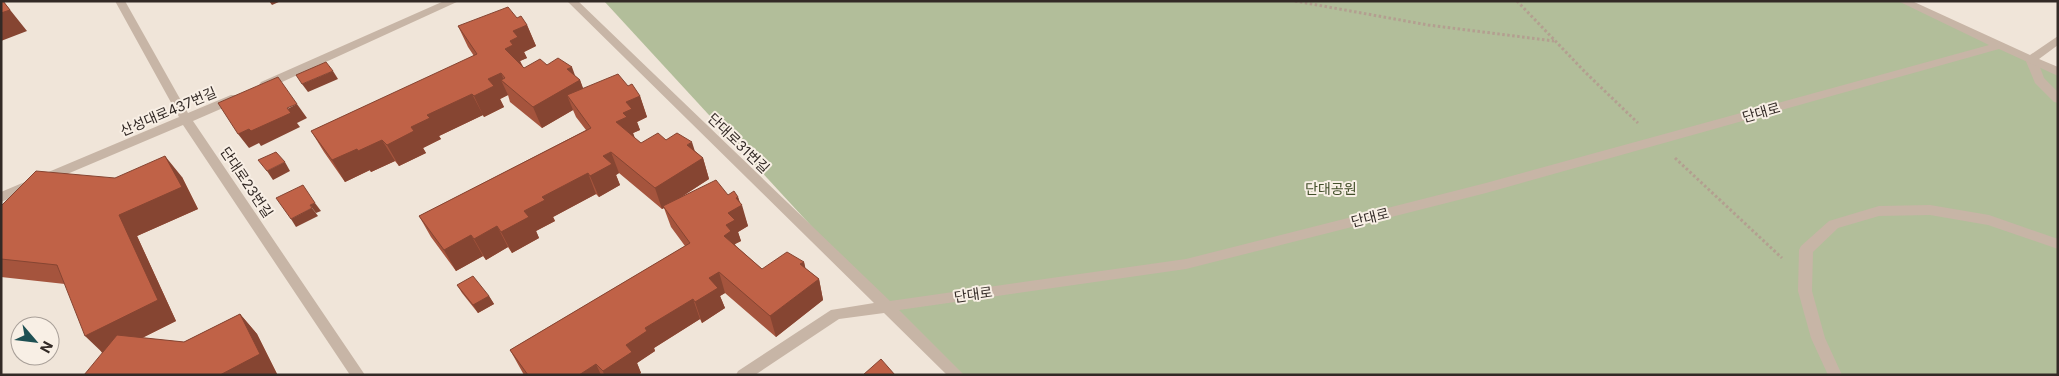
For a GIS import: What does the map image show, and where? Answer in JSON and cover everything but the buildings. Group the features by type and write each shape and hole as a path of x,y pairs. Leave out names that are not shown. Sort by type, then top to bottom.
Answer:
{"street":[{"name":"단대로23번길","path":"120,1 186,120 358,375"},
{"name":"산성대로437번길","path":"1,196 186,120 454,1"},
{"name":"단대로31번길","path":"572,1 957,375"},
{"path":"1903,1 2058,72"},
{"path":"2031,59 2058,39"},
{"name":"단대로","path":"744,375 836,314 1186,264 1486,188 2001,45"},
{"path":"2031,59 2039,80 2058,99"},
{"path":"1835,375 1818,338 1805,291 1806,250 1834,224 1879,211 1930,210 1989,220 2058,244"}],"path":[{"path":"1295,1 1428,25 1555,41"},
{"path":"1517,1 1586,73"}],"green space":[{"name":"단대공원","path":"604,1 1906,1 2058,73 2058,375 957,375 885,306"}]}
